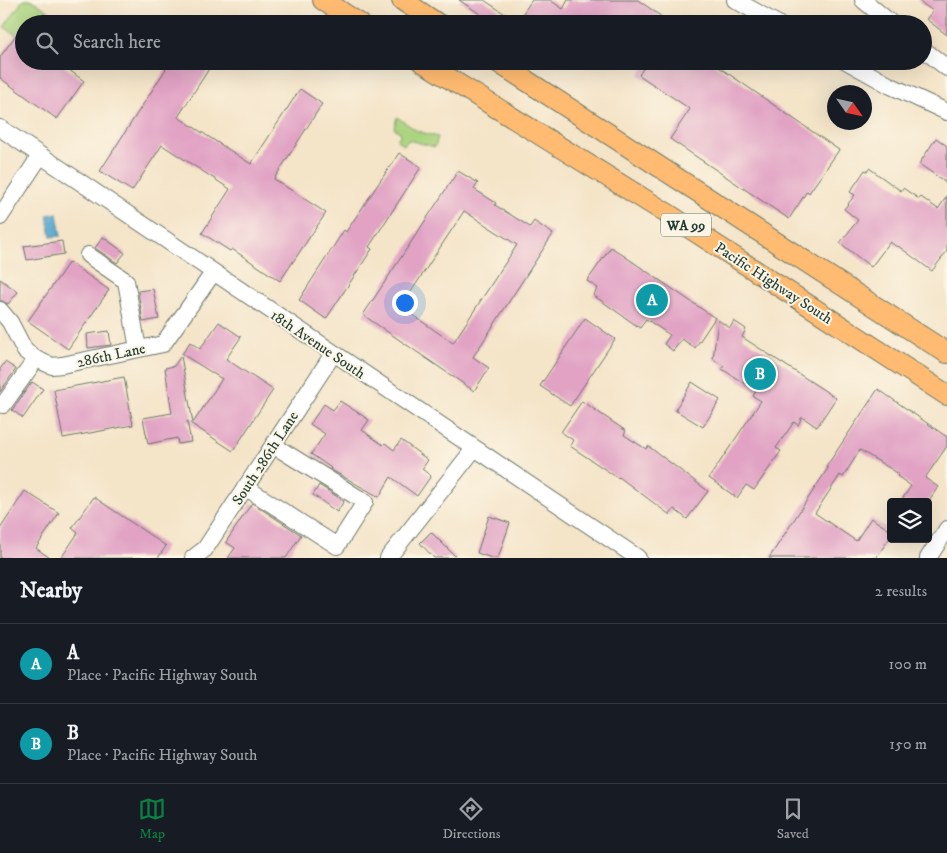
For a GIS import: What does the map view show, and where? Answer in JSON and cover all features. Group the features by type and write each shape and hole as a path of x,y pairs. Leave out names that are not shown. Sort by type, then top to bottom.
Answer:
{"main road":[{"path":"323,0 346,15"},
{"path":"402,0 424,15"},
{"name":"Pacific Highway South","path":"436,70 668,214 947,395"},
{"name":"WA 99","path":"510,70 947,353"}],"street":[{"path":"735,0 762,15"},
{"path":"863,0 881,15"},
{"path":"932,56 947,68"},
{"path":"862,70 889,85 947,112"},
{"name":"18th Avenue South","path":"0,128 633,557"},
{"path":"1,213 40,156"},
{"path":"88,255 126,281 138,349"},
{"name":"286th Lane","path":"36,359 52,366 163,344 213,273"},
{"path":"0,310 10,322 25,351 36,359 3,405"},
{"name":"South 286th Lane","path":"193,558 205,549 334,354"},
{"path":"246,487 337,546 365,502 273,445"},
{"path":"388,558 474,448"},
{"path":"928,558 947,529"}],"green space":[{"path":"23,0 32,0 54,15 15,15 15,34 4,27"},
{"path":"397,117 417,131 438,137 435,147 408,140 404,145 397,140 401,133 394,128"}],"water":[{"path":"57,213 61,236 51,237 47,215"}],"building":[{"path":"459,0 484,0 506,15 482,15"},
{"path":"532,0 550,0 563,9 568,0 638,0 659,15 522,15"},
{"path":"917,0 947,0 947,35 932,24 932,15 930,15 933,11"},
{"path":"15,36 15,70 69,70 84,81 57,119 0,78 0,57"},
{"path":"165,70 208,70 178,117 251,164 300,89 322,104 274,179 326,213 280,281 232,249 230,251 202,233 230,189 162,145 132,191 100,171"},
{"path":"642,70 723,70 839,150 809,193 807,191 789,219 670,139 690,109 639,75"},
{"path":"936,138 947,146 947,183 919,164"},
{"path":"399,153 421,167 369,247 372,249 326,319 299,300 344,230 346,232"},
{"path":"869,168 901,191 903,188 919,199 921,197 938,209 947,196 947,251 932,271 890,242 871,267 840,243 858,220 844,209 855,195 850,192 865,170 867,171"},
{"path":"458,171 478,183 474,189 496,203 495,205 530,227 534,221 553,234 473,357 489,368 474,391 363,315","holes":["464,211 517,245 453,343 401,307"]},
{"path":"103,237 125,253 117,263 95,248"},
{"path":"62,241 64,254 27,260 24,246"},
{"path":"611,247 715,318 695,348 682,339 673,351 664,344 670,335 646,319 640,328 593,295 598,288 587,281"},
{"path":"69,262 109,290 68,349 28,321"},
{"path":"0,279 18,292 8,304 0,300"},
{"path":"153,289 159,319 143,322 138,291"},
{"path":"585,318 615,339 570,406 540,386"},
{"path":"718,320 730,328 734,321 746,329 742,337 836,398 817,427 802,417 798,425 794,422 776,448 781,451 754,490 746,485 737,498 709,478 761,401 753,396 756,391 722,369 724,366 713,359"},
{"path":"219,322 241,337 226,359 273,390 233,451 187,421 191,442 178,444 177,438 148,444 143,418 172,413 165,368 174,366 181,356 193,423 222,379 182,354 190,342 200,349"},
{"path":"109,331 111,345 88,348 87,334"},
{"path":"5,362 16,369 0,392 0,369"},
{"path":"124,377 133,425 63,438 54,390"},
{"path":"32,382 43,389 23,418 12,410"},
{"path":"692,382 720,400 703,427 675,410"},
{"path":"878,389 947,437 947,446 925,478 938,487 931,498 903,498 911,486 897,476 899,474 860,450 843,477 840,475 815,513 856,541 871,518 887,528 887,542 876,558 769,558 828,468 826,467"},
{"path":"340,401 369,420 362,430 383,445 385,443 394,450 401,440 428,460 422,469 431,476 417,496 391,477 379,497 330,469 311,454 325,434 310,424 324,404 333,410"},
{"path":"582,401 626,431 624,435 646,449 648,446 708,491 687,519 674,509 670,515 619,477 570,446 573,440 561,432"},
{"path":"319,485 344,501 337,512 313,495"},
{"path":"25,491 59,513 36,548 50,558 0,558 0,529"},
{"path":"94,497 166,546 158,558 61,558 78,533 72,528"},
{"path":"252,503 301,535 286,558 228,558 235,548 226,542"},
{"path":"489,516 510,523 498,558 477,553"},
{"path":"431,532 457,558 434,558 420,543"}],"place":[{"name":"A","path":"652,300"},
{"name":"B","path":"760,374"}]}
